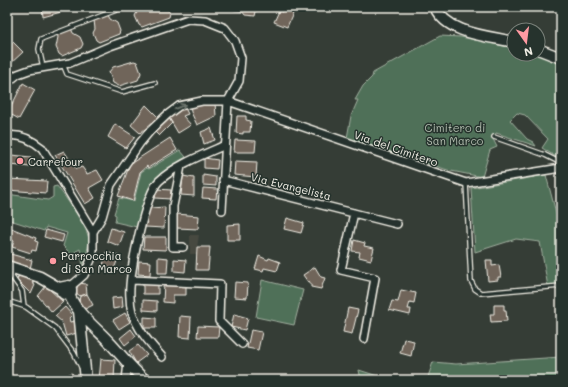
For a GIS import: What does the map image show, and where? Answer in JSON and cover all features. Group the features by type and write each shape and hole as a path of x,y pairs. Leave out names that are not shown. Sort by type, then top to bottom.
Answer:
{"street":[{"path":"435,7 442,18 459,30 506,40"},
{"path":"7,83 18,74 29,70 70,62 188,19 205,20 225,28 235,41 241,58 239,81 228,101 222,210"},
{"path":"546,52 561,58"},
{"name":"Via del Cimitero","path":"93,232 102,217 111,185 140,142 178,106 202,101 228,101 466,183 482,182 561,168"},
{"path":"7,136 12,135 23,137 36,143 42,148 93,232 93,252 91,260 84,275 67,290"},
{"path":"162,358 140,331 129,297 138,236 149,199 158,182 180,166 225,145"},
{"path":"180,166 173,206 173,247 183,247"},
{"name":"Via Evangelista","path":"223,180 397,224"},
{"path":"354,213 341,270 375,278 364,339"},
{"path":"10,267 40,277 67,290 79,312 145,380"},
{"path":"132,280 220,284 220,321 242,344"},
{"path":"79,312 85,376"},
{"path":"126,380 128,363"}],"lane":[{"path":"43,67 39,49 41,39 124,7"},
{"path":"63,64 67,74 122,92 155,83"},
{"path":"494,137 545,155 561,163"},
{"path":"466,183 471,281 475,289 481,293 561,286"},
{"path":"10,267 12,277 22,291 24,306"},
{"path":"7,301 24,306 55,328 74,353 85,376"}],"shaded area":[{"path":"190,235 199,235 196,254 190,254"}],"green space":[{"name":"Cimitero di San Marco","path":"440,36 461,37 506,46 506,62 546,62 546,58 561,65 561,160 542,148 548,139 525,115 517,113 510,120 527,139 533,142 536,146 496,133 493,139 497,147 490,150 482,177 451,171 347,138 351,116 358,100 355,100 363,86 372,77 373,73"},
{"path":"180,150 186,157 160,174 137,227 115,222 116,215 114,214 119,198 134,201 141,172 147,168 149,169"},
{"path":"546,175 561,232 561,286 548,287 540,242 516,239 475,252 471,188"},
{"path":"57,186 86,229 89,242 83,266 80,249 71,254 63,246 67,233 46,227 44,231 7,219 7,194 48,200 53,197 53,187"},
{"path":"262,280 303,290 294,325 256,317"},
{"path":"561,357 561,380 427,380 433,362 456,364"},
{"path":"359,370 390,380 361,380"}],"building":[{"path":"42,7 60,7 61,12 43,17"},
{"path":"150,7 167,7 170,13 169,17 142,27 139,25 135,16 137,12"},
{"path":"234,7 257,7 255,16 245,15 242,11 234,10"},
{"path":"284,7 295,9 287,27 274,22 279,11 282,12"},
{"path":"108,15 110,19 117,23 120,31 119,34 99,42 96,40 93,33 95,29 94,20"},
{"path":"71,28 73,33 80,37 83,44 81,48 62,56 59,54 56,47 58,37 57,34"},
{"path":"13,42 23,52 9,65 7,63 7,48"},
{"path":"134,61 137,62 141,73 138,80 119,86 113,83 109,72 113,67"},
{"path":"23,83 35,90 19,119 8,113"},
{"path":"215,103 216,116 197,125 190,106"},
{"path":"146,105 159,118 140,133 131,125"},
{"path":"184,106 188,114 183,116 191,125 178,133 168,116"},
{"path":"237,116 246,116 246,120 251,121 250,132 243,132 243,134 236,133"},
{"path":"169,118 172,123 159,136 153,130"},
{"path":"115,124 135,137 126,148 108,137"},
{"path":"211,128 215,140 204,144 201,132"},
{"path":"170,138 177,150 148,168 147,166 140,172 133,201 118,196 130,164"},
{"path":"235,140 256,141 255,152 234,152"},
{"path":"64,151 76,169 82,167 87,174 97,170 103,180 89,188 95,198 85,204 55,155"},
{"path":"11,155 31,157 30,167 10,165"},
{"path":"204,158 218,160 217,169 204,168"},
{"path":"235,161 257,162 256,177 234,175"},
{"path":"203,175 216,177 216,186 203,185"},
{"path":"183,176 194,178 194,196 181,195"},
{"path":"7,179 47,181 46,193 7,190"},
{"path":"203,188 217,189 216,199 202,198"},
{"path":"157,189 171,190 170,199 155,198"},
{"path":"165,207 164,228 145,227 150,208"},
{"path":"177,214 199,216 198,229 177,228"},
{"path":"287,218 304,223 301,233 284,229"},
{"path":"240,224 240,240 227,240 227,225"},
{"path":"11,228 36,238 35,241 38,242 36,251 32,250 31,253 12,247 14,241 8,239"},
{"path":"111,228 124,232 119,246 107,241"},
{"path":"46,230 64,235 62,242 44,237"},
{"path":"144,237 166,237 166,250 143,249"},
{"path":"354,240 365,243 364,246 374,248 371,260 359,257 360,252 352,251"},
{"path":"197,247 210,247 208,270 196,270"},
{"path":"106,252 119,256 114,269 103,266"},
{"path":"7,253 32,260 30,269 7,262"},
{"path":"259,256 268,260 269,258 280,262 277,271 264,268 263,271 255,269"},
{"path":"158,257 168,258 167,273 158,273"},
{"path":"174,259 186,260 185,272 174,271"},
{"path":"486,260 492,260 492,266 499,265 501,277 498,277 498,280 488,281"},
{"path":"139,261 151,262 150,275 138,274"},
{"path":"315,267 321,277 325,278 321,289 311,287 309,281 308,282 303,275"},
{"path":"19,274 34,280 32,283 35,285 31,294 17,280"},
{"path":"7,277 10,278 10,288 7,287"},
{"path":"235,282 248,283 247,298 234,297"},
{"path":"79,283 86,284 87,294 80,296 75,292"},
{"path":"143,283 158,284 158,294 143,294"},
{"path":"164,283 186,284 186,295 173,295 173,303 163,302"},
{"path":"46,286 63,302 52,312 38,296"},
{"path":"401,290 416,293 414,303 410,302 408,309 411,309 410,315 389,310 392,301 398,302"},
{"path":"87,294 93,305 83,310 78,306 80,296"},
{"path":"122,297 123,307 113,309 112,298"},
{"path":"143,300 157,301 157,311 143,310"},
{"path":"494,305 504,305 507,321 491,322 490,314 494,314"},
{"path":"65,307 72,315 69,318 70,322 74,321 77,333 66,336 62,322 55,316"},
{"path":"348,308 358,310 352,334 343,332"},
{"path":"125,313 130,322 119,329 113,320"},
{"path":"234,314 248,318 245,330 231,327"},
{"path":"180,316 191,317 190,338 179,337"},
{"path":"144,317 156,318 156,328 144,328"},
{"path":"198,326 219,327 218,337 197,337"},
{"path":"131,329 136,336 125,345 120,338"},
{"path":"251,330 262,332 258,350 247,348"},
{"path":"404,339 414,341 411,356 400,353"},
{"path":"138,345 147,355 136,363 129,351"},
{"path":"101,359 115,360 114,380 99,380"},
{"path":"72,373 76,380 63,380 62,377"}],"place":[{"name":"Carrefour","path":"20,161"},
{"name":"Parrocchia di San Marco","path":"53,261"}]}
